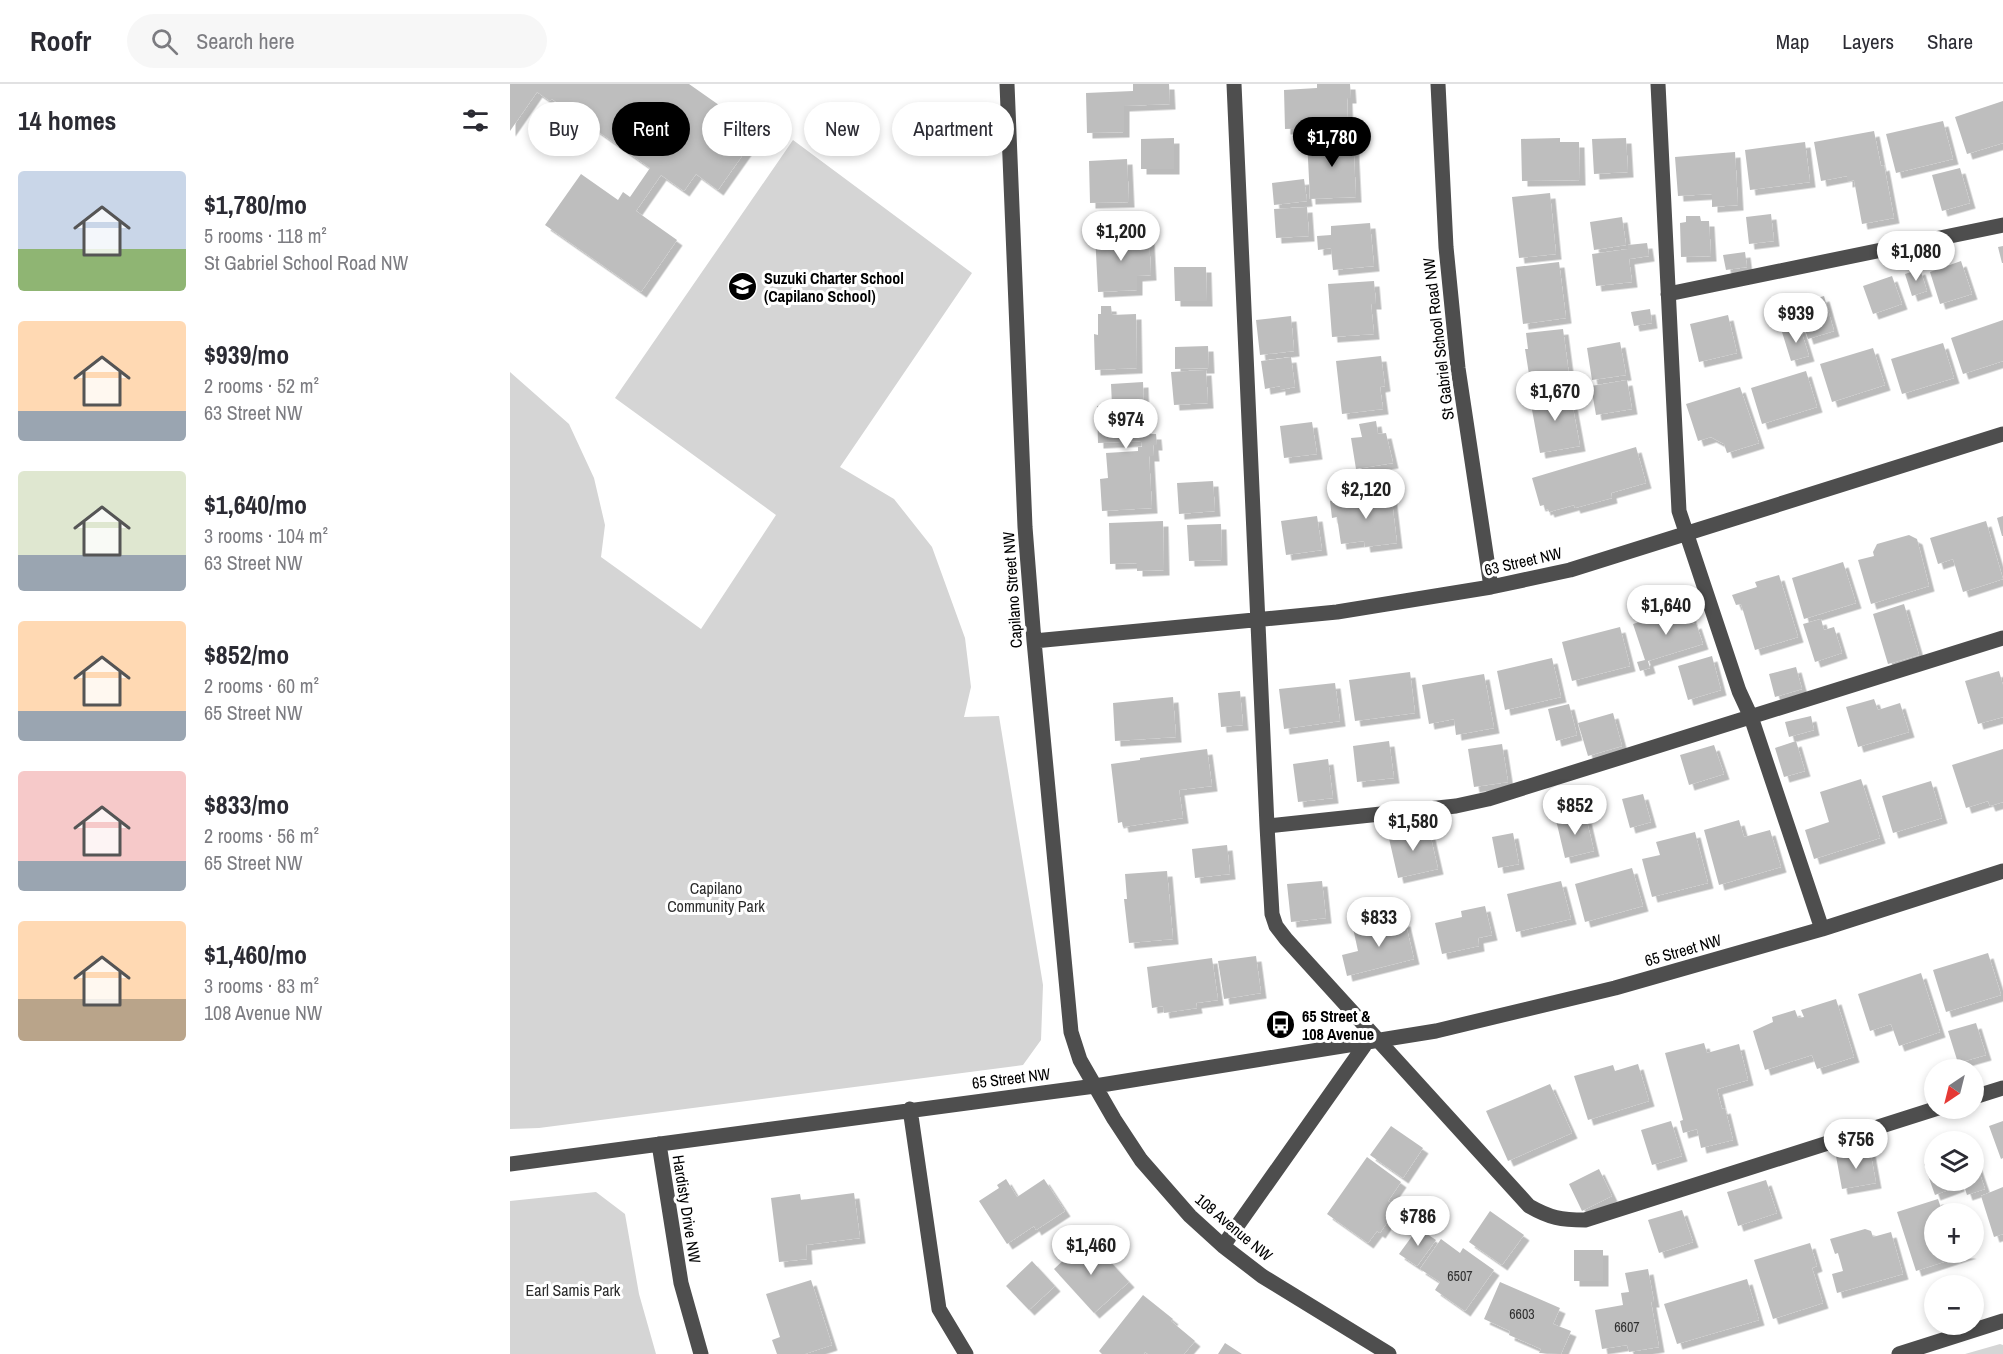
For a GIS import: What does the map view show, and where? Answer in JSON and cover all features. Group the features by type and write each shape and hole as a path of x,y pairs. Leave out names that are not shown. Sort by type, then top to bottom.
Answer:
{"street":[{"name":"Capilano Street NW","path":"1007,84 1025,527 1034,641 1071,1032 1076,1050 1095,1086"},
{"path":"1234,84 1267,826 1272,914 1276,926 1373,1041 1529,1206 1546,1216 1559,1220 1585,1220 1924,1112"},
{"name":"St Gabriel School Road NW","path":"1437,84 1446,247 1458,368 1491,587"},
{"path":"1658,84 1679,511 1739,692 1751,717 1822,929"},
{"path":"1668,294 2003,225"},
{"name":"63 Street NW","path":"1034,641 1337,612 1491,587 1570,570 2003,434"},
{"path":"1267,826 1456,806 1488,800 2003,638"},
{"name":"65 Street NW","path":"659,1144 1095,1086 1436,1030 1615,988 1822,929 2003,871"},
{"path":"1223,1246 1373,1041"},
{"name":"108 Avenue NW","path":"1095,1086 1141,1160 1190,1216 1223,1246 1263,1276 1389,1354"},
{"path":"1984,1094 2003,1088"},
{"path":"910,1109 939,1309 966,1354"},
{"name":"Hardisty Drive NW","path":"510,1164 659,1144 681,1283 701,1354"},
{"path":"1899,1354 2003,1321"}],"green space":[{"name":"Capilano Community Park","path":"792,141 804,148 804,156 815,156 972,273 840,467 894,499 932,547 965,638 971,687 964,717 999,716 1043,985 1041,1040 1023,1065 539,1128 510,1129 510,372 569,424 594,478 605,525 601,557 701,629 776,515 615,398 782,156 792,156"},
{"name":"Earl Samis Park","path":"596,1192 625,1214 639,1294 656,1354 510,1354 510,1201"},
{"path":"2003,1345 2003,1354 1965,1354"}],"building":[{"path":"510,84 689,84 715,102 702,102 702,156 742,156 718,190 696,174 684,191 661,175 636,211 677,240 641,292 545,225 581,174 618,200 623,192 630,197 650,168 633,156 690,156 690,102 612,102 612,141 600,133 600,102 556,102 552,99 550,101 537,92 510,131"},
{"path":"1133,84 1169,84 1170,104 1124,106 1124,132 1087,133 1086,93 1133,91"},
{"path":"1317,84 1350,84 1351,98 1347,98 1348,127 1285,129 1284,90 1317,88"},
{"path":"2003,101 2003,143 1967,154 1955,117"},
{"path":"1943,121 1953,159 1896,173 1886,134"},
{"path":"1874,131 1881,166 1884,165 1894,218 1862,224 1854,180 1847,182 1847,176 1821,181 1814,142"},
{"path":"1353,136 1356,197 1310,199 1307,139"},
{"path":"1174,138 1174,169 1141,169 1141,139"},
{"path":"1560,138 1560,142 1579,142 1580,180 1522,181 1521,139"},
{"path":"1626,138 1628,172 1594,174 1592,139"},
{"path":"1805,142 1810,182 1750,190 1745,150"},
{"path":"1735,152 1738,205 1712,207 1712,194 1678,196 1675,157"},
{"path":"1127,159 1129,202 1090,203 1089,161"},
{"path":"1960,168 1970,203 1942,211 1932,175"},
{"path":"1304,179 1307,201 1274,205 1272,183"},
{"path":"1550,193 1556,254 1519,258 1512,197"},
{"path":"1307,207 1309,236 1276,238 1274,209"},
{"path":"1771,214 1774,241 1749,244 1746,217"},
{"path":"1686,216 1700,216 1701,221 1709,221 1711,256 1681,257 1680,223 1686,222"},
{"path":"1622,217 1626,245 1594,250 1590,222"},
{"path":"1370,223 1374,266 1333,270 1331,248 1318,250 1317,236 1331,235 1331,226"},
{"path":"1113,233 1113,239 1149,237 1151,275 1137,276 1137,290 1098,292 1095,234"},
{"path":"1647,243 1649,256 1629,259 1632,282 1596,286 1592,254 1628,249 1628,245"},
{"path":"2003,246 2003,263 2002,263 1998,247"},
{"path":"1745,252 1747,267 1726,270 1723,255"},
{"path":"1961,261 1972,294 1940,304 1930,272"},
{"path":"1559,262 1566,318 1523,324 1516,267"},
{"path":"1174,267 1206,267 1207,301 1175,301"},
{"path":"1920,269 1927,291 1912,296 1905,274"},
{"path":"1892,276 1902,304 1873,314 1863,286"},
{"path":"1374,281 1376,304 1371,304 1374,334 1332,337 1328,284"},
{"path":"1824,296 1834,331 1808,339 1797,304"},
{"path":"1101,306 1111,306 1112,315 1136,314 1137,368 1095,370 1094,334 1098,335 1098,314 1101,314"},
{"path":"1650,309 1652,323 1634,326 1631,312"},
{"path":"1728,315 1737,353 1699,362 1690,324"},
{"path":"1291,316 1294,351 1260,355 1256,320"},
{"path":"2003,320 2003,361 1963,374 1951,338"},
{"path":"1800,327 1809,356 1791,361 1782,332"},
{"path":"1563,329 1570,382 1531,387 1525,349 1528,349 1526,333"},
{"path":"1620,342 1626,375 1592,380 1587,348"},
{"path":"1943,343 1954,378 1902,394 1891,359"},
{"path":"1208,346 1209,368 1175,369 1175,347"},
{"path":"1873,348 1885,385 1832,402 1820,364"},
{"path":"1381,356 1385,386 1380,387 1383,409 1342,414 1336,361"},
{"path":"1291,357 1295,387 1280,390 1280,386 1265,389 1261,361"},
{"path":"1206,370 1208,403 1174,405 1171,372"},
{"path":"1806,371 1817,407 1762,424 1751,388"},
{"path":"1627,380 1632,409 1596,415 1591,386"},
{"path":"1143,382 1145,434 1156,434 1157,445 1153,445 1154,456 1149,456 1152,508 1102,511 1100,479 1108,478 1106,453 1138,451 1138,447 1142,447 1141,441 1098,443 1097,406 1112,405 1111,384"},
{"path":"1740,387 1759,443 1727,453 1724,444 1711,437 1698,441 1686,404"},
{"path":"1570,392 1580,446 1540,453 1530,399"},
{"path":"1376,421 1378,434 1386,433 1393,463 1356,469 1351,438 1362,437 1359,424"},
{"path":"1312,422 1317,454 1284,458 1280,426"},
{"path":"1636,447 1646,483 1611,493 1612,498 1575,508 1574,505 1549,512 1548,509 1545,510 1544,505 1540,506 1532,478"},
{"path":"1213,481 1215,511 1179,514 1177,483"},
{"path":"1391,493 1397,543 1365,547 1364,541 1341,544 1337,517 1332,518 1330,501"},
{"path":"1317,516 1322,550 1286,555 1281,521"},
{"path":"2003,516 2003,536 2002,536 1997,518"},
{"path":"1163,521 1164,570 1137,571 1137,563 1110,564 1109,523"},
{"path":"1986,521 2003,579 1963,592 1953,559 1938,564 1930,538"},
{"path":"1221,524 1222,560 1189,561 1187,525"},
{"path":"1909,535 1917,539 1929,586 1871,604 1858,560 1874,556 1873,552 1877,544"},
{"path":"1843,562 1856,603 1804,619 1792,578"},
{"path":"1779,575 1798,637 1755,650 1741,604 1736,605 1732,595 1757,587 1755,582"},
{"path":"1904,604 1919,655 1888,664 1873,614"},
{"path":"1689,610 1703,644 1648,661 1650,668 1640,671 1637,662 1645,660 1633,624 1673,611 1674,614"},
{"path":"1821,619 1824,630 1834,627 1842,653 1815,662 1803,624"},
{"path":"1620,627 1630,666 1572,681 1562,642"},
{"path":"1712,656 1721,690 1688,700 1678,666"},
{"path":"1552,658 1561,697 1505,710 1497,671"},
{"path":"1796,667 1802,689 1775,697 1769,674"},
{"path":"1999,671 2003,685 2003,717 1978,724 1965,681"},
{"path":"1410,672 1415,713 1355,721 1349,680"},
{"path":"1484,674 1494,728 1456,735 1454,719 1429,724 1422,685"},
{"path":"1335,683 1340,721 1284,729 1279,689"},
{"path":"1240,691 1243,725 1221,727 1218,693"},
{"path":"1173,697 1176,737 1115,741 1113,703"},
{"path":"1874,699 1878,710 1900,703 1909,732 1858,747 1846,707"},
{"path":"1569,704 1577,735 1556,741 1548,709"},
{"path":"1613,713 1622,746 1588,756 1578,723"},
{"path":"1811,716 1814,730 1789,737 1785,722"},
{"path":"1389,741 1394,778 1357,782 1353,746"},
{"path":"1796,741 1805,771 1784,777 1775,748"},
{"path":"1502,744 1508,782 1474,787 1468,749"},
{"path":"1714,745 1724,774 1689,785 1680,755"},
{"path":"1207,749 1212,786 1179,790 1183,818 1123,827 1122,822 1118,823 1111,764"},
{"path":"2003,749 2003,802 1990,806 1988,801 1966,808 1952,765"},
{"path":"1328,759 1333,798 1298,802 1293,764"},
{"path":"1861,779 1880,838 1814,859 1805,830 1829,822 1820,792"},
{"path":"1931,781 1942,818 1893,833 1882,796"},
{"path":"1643,794 1651,822 1630,828 1622,799"},
{"path":"1585,813 1594,851 1565,858 1556,820"},
{"path":"1739,820 1744,837 1770,830 1781,867 1719,885 1704,830"},
{"path":"1428,825 1438,869 1398,878 1388,834"},
{"path":"1695,832 1708,883 1652,897 1642,859 1660,855 1656,842"},
{"path":"1513,833 1519,864 1498,868 1492,837"},
{"path":"1227,845 1230,874 1195,878 1192,849"},
{"path":"1632,868 1643,906 1585,922 1575,884"},
{"path":"1167,871 1173,939 1129,943 1124,899 1127,899 1125,874"},
{"path":"1322,881 1326,918 1291,922 1287,884"},
{"path":"1561,881 1571,919 1516,932 1507,894"},
{"path":"1485,906 1492,935 1478,938 1479,946 1442,954 1435,923 1462,917 1461,911"},
{"path":"1405,921 1414,959 1347,976 1342,955 1358,951 1353,928 1376,923 1377,927"},
{"path":"1988,953 2001,995 1946,1012 1933,970"},
{"path":"1256,956 1261,993 1224,999 1218,961"},
{"path":"1212,958 1218,1000 1196,1003 1197,1008 1164,1013 1163,1006 1152,1008 1147,967"},
{"path":"1921,973 1940,1032 1899,1046 1891,1024 1870,1031 1858,994"},
{"path":"1836,999 1854,1057 1817,1069 1812,1055 1765,1070 1753,1031 1773,1022 1772,1017 1795,1010 1798,1018 1804,1017 1801,1010"},
{"path":"1976,1023 1986,1055 1972,1059 1957,1059 1948,1031"},
{"path":"1704,1043 1707,1053 1739,1044 1748,1080 1717,1089 1722,1109 1725,1108 1733,1140 1701,1148 1697,1129 1683,1133 1680,1121 1683,1120 1665,1053"},
{"path":"1638,1064 1649,1101 1588,1120 1574,1076 1613,1065 1615,1071"},
{"path":"1550,1084 1572,1133 1508,1161 1486,1111"},
{"path":"1671,1121 1682,1156 1652,1165 1641,1130"},
{"path":"2003,1121 2003,1158 2001,1159 1989,1126"},
{"path":"1391,1126 1423,1148 1403,1178 1370,1155"},
{"path":"1870,1150 1876,1183 1842,1189 1836,1156"},
{"path":"1367,1157 1401,1182 1388,1201 1395,1206 1385,1219 1388,1221 1380,1233 1377,1231 1368,1243 1327,1214"},
{"path":"1599,1169 1612,1196 1582,1211 1569,1184"},
{"path":"1006,1179 1017,1197 1044,1179 1065,1211 1036,1230 1034,1226 1007,1244 979,1201 999,1188 997,1185"},
{"path":"1766,1180 1777,1213 1738,1226 1727,1192"},
{"path":"2003,1187 2003,1234 1994,1237 1981,1196"},
{"path":"1934,1191 1946,1191 1935,1195"},
{"path":"1966,1191 1979,1191 1967,1195"},
{"path":"854,1193 860,1238 806,1245 807,1259 779,1262 771,1198 800,1194 801,1200"},
{"path":"1938,1199 1939,1203 1925,1203"},
{"path":"1924,1203 1924,1263 1940,1263 1916,1271 1897,1212"},
{"path":"1682,1210 1693,1242 1659,1253 1648,1220"},
{"path":"1490,1211 1524,1235 1502,1265 1469,1242"},
{"path":"1418,1228 1436,1240 1417,1266 1399,1254"},
{"path":"1865,1229 1871,1231 1873,1237 1891,1232 1903,1274 1837,1293 1832,1274 1843,1271 1838,1253 1835,1254 1830,1239"},
{"path":"1441,1239 1460,1253 1463,1248 1494,1270 1465,1311 1435,1290 1440,1282 1420,1269"},
{"path":"1085,1240 1101,1257 1104,1255 1129,1282 1094,1313 1054,1269"},
{"path":"1810,1243 1817,1266 1812,1268 1823,1303 1773,1319 1754,1260"},
{"path":"1574,1250 1603,1250 1603,1281 1574,1281"},
{"path":"1032,1261 1055,1286 1029,1310 1006,1286"},
{"path":"1648,1269 1659,1347 1629,1352 1627,1345 1602,1349 1595,1310 1623,1305 1621,1293 1629,1292 1625,1273"},
{"path":"1747,1279 1759,1320 1677,1344 1664,1304"},
{"path":"811,1280 832,1345 805,1354 777,1354 772,1340 780,1337 766,1294"},
{"path":"1500,1282 1560,1308 1553,1324 1571,1331 1561,1354 1539,1353 1541,1349 1509,1335 1510,1331 1484,1319"},
{"path":"1143,1295 1173,1319 1171,1321 1195,1341 1184,1354 1148,1354 1145,1352 1144,1354 1102,1354 1099,1351"},
{"path":"1225,1343 1242,1354 1218,1354"}],"place":[{"name":"Suzuki Charter School (Capilano School)","path":"743,287"},
{"name":"65 Street & 108 Avenue","path":"1281,1025"}]}
